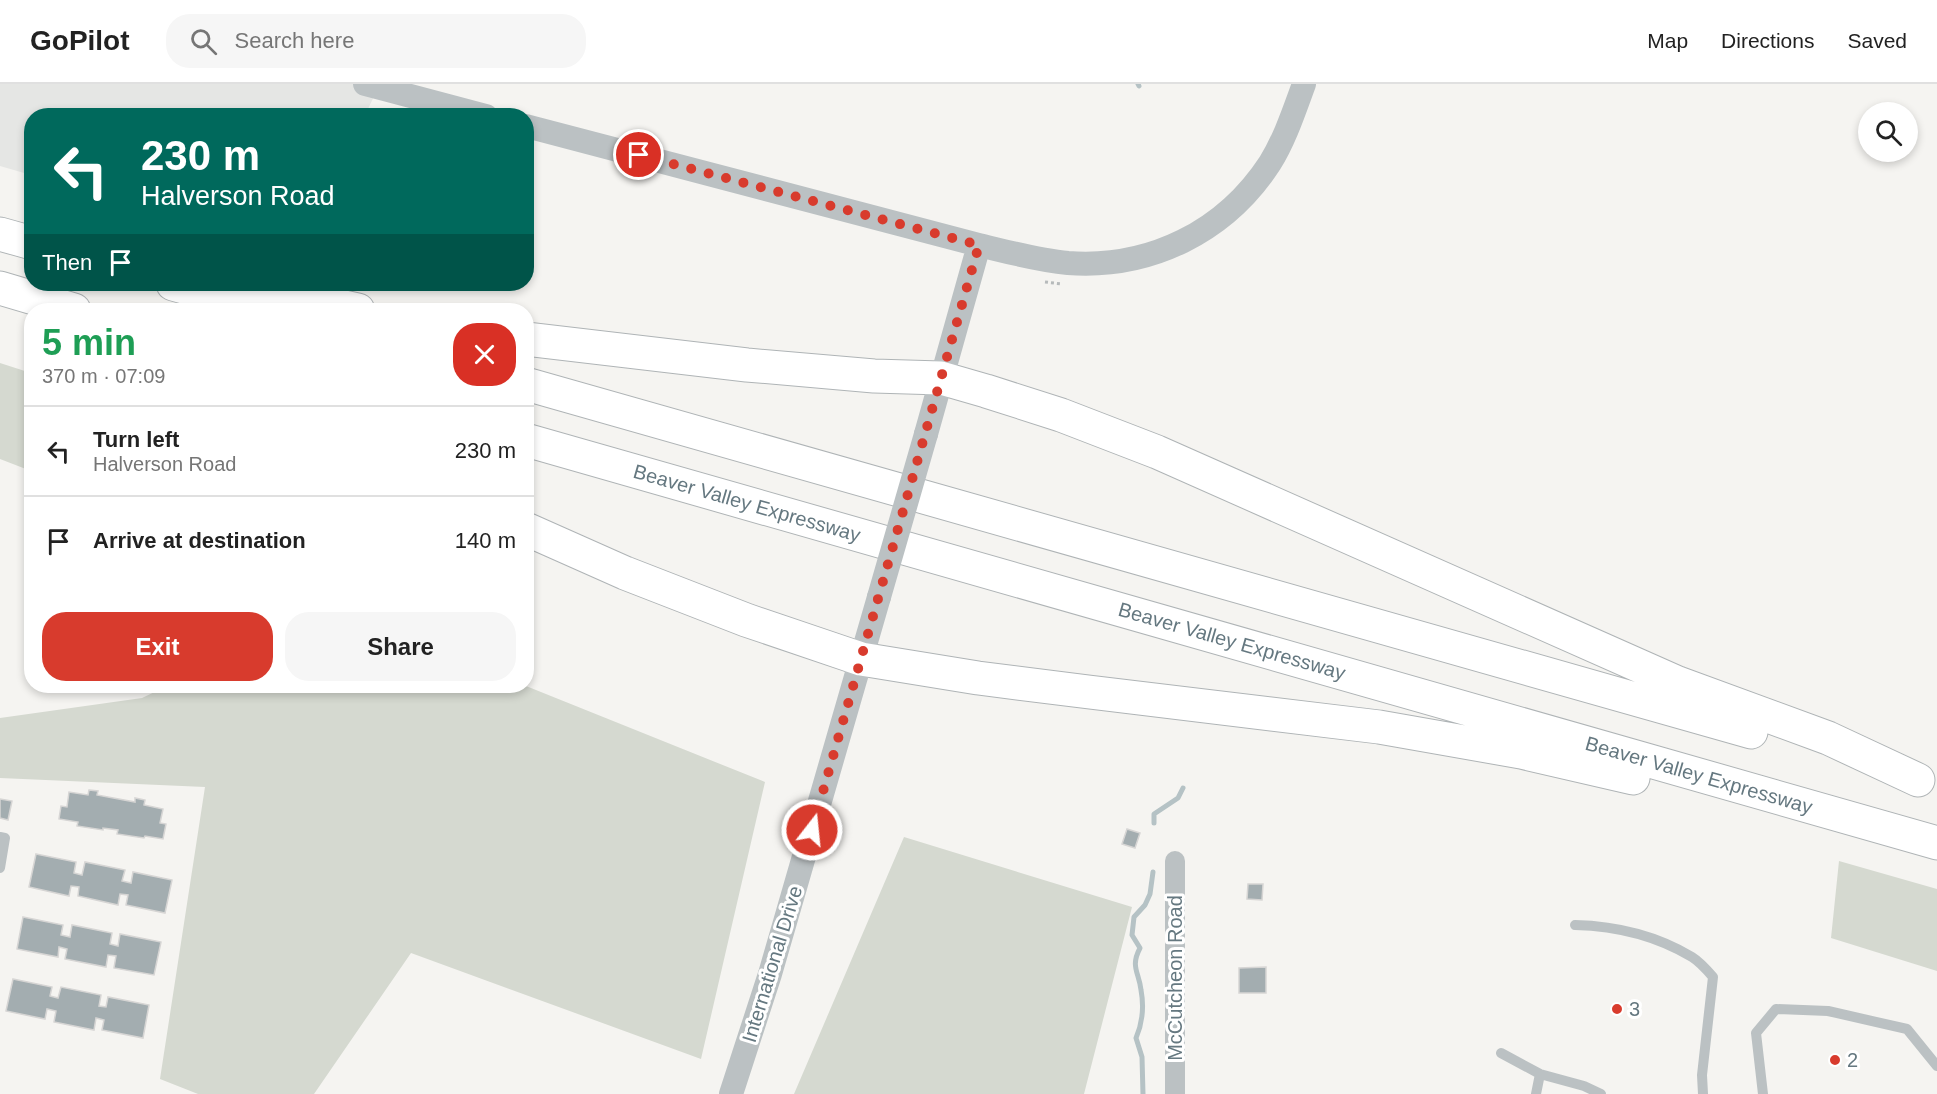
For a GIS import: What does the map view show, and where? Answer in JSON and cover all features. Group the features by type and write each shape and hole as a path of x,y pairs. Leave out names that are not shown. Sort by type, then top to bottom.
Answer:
{"highway":[{"path":"0,225 24,230"},
{"path":"0,234 24,241"},
{"path":"0,288 50,303"},
{"path":"199,291 243,303"},
{"path":"273,291 327,303"},
{"path":"0,302 24,311"},
{"path":"534,340 747,365 874,376 941,378 1061,415 1157,452 1667,678 1828,738 1928,783"},
{"path":"534,386 1928,783"},
{"name":"Beaver Valley Expressway","path":"534,442 1937,843"},
{"path":"534,533 625,573 746,620 861,659 978,678 1379,727 1450,738 1595,768 1937,850"}],"street":[{"path":"534,128 979,245 1042,260 1100,263 1167,250 1217,220 1239,201 1269,164 1291,121 1304,84"},
{"path":"375,85 457,108"},
{"name":"International Drive","path":"731,1094 770,974 979,245"},
{"name":"McCutcheon Road","path":"1175,861 1175,1094"}],"lane":[{"path":"0,837 5,838 0,868"},
{"path":"1575,925 1600,926 1662,943 1694,958 1713,977 1702,1075 1703,1094"},
{"path":"1763,1094 1756,1033 1776,1009 1828,1011 1907,1029 1937,1066"},
{"path":"1501,1053 1540,1074 1584,1086 1601,1094"},
{"path":"1536,1094 1540,1074"}],"shaded area":[{"path":"0,84 380,84 368,108 24,108 24,173 0,166"},
{"path":"0,363 24,371 24,468 0,459"},
{"path":"534,689 765,782 701,1059 411,953 314,1094 198,1094 160,1079 205,787 0,778 0,718 142,698 152,693 534,693"},
{"path":"904,837 1132,907 1084,1094 794,1094"},
{"path":"1839,861 1937,889 1937,971 1831,938"}],"building":[{"path":"89,790 98,791 97,795 135,802 135,798 145,800 144,805 163,809 160,823 166,824 163,839 117,834 118,830 77,826 78,822 59,819 61,806 67,807 69,792 88,795"},
{"path":"0,799 12,801 8,820 0,818"},
{"path":"1127,829 1140,833 1135,848 1122,844"},
{"path":"36,854 76,862 74,873 82,875 85,862 125,870 122,881 131,883 133,872 172,880 165,913 126,905 128,895 120,894 118,905 78,896 79,887 71,886 69,896 29,887"},
{"path":"1248,884 1263,884 1262,900 1247,899"},
{"path":"23,917 63,925 61,935 70,937 72,925 112,933 110,944 118,946 120,934 161,942 154,975 114,968 116,956 108,955 106,967 65,959 67,949 59,947 58,957 17,949"},
{"path":"1266,967 1266,993 1239,993 1239,968"},
{"path":"13,979 52,987 50,996 58,998 61,987 101,995 99,1006 106,1007 108,997 149,1005 143,1038 102,1030 104,1020 96,1018 94,1030 54,1022 56,1011 47,1009 45,1019 6,1011"}],"waterway":[{"path":"1154,823 1154,814 1178,798 1183,788"},
{"path":"1143,1094 1142,1057 1136,1038 1142,1009 1142,996 1135,965 1140,948 1132,935 1134,917 1145,905 1150,894 1153,872"}],"place":[{"name":"3","path":"1617,1009"},
{"name":"2","path":"1835,1060"}],"route":[{"path":"639,155 979,245 812,830"}]}
